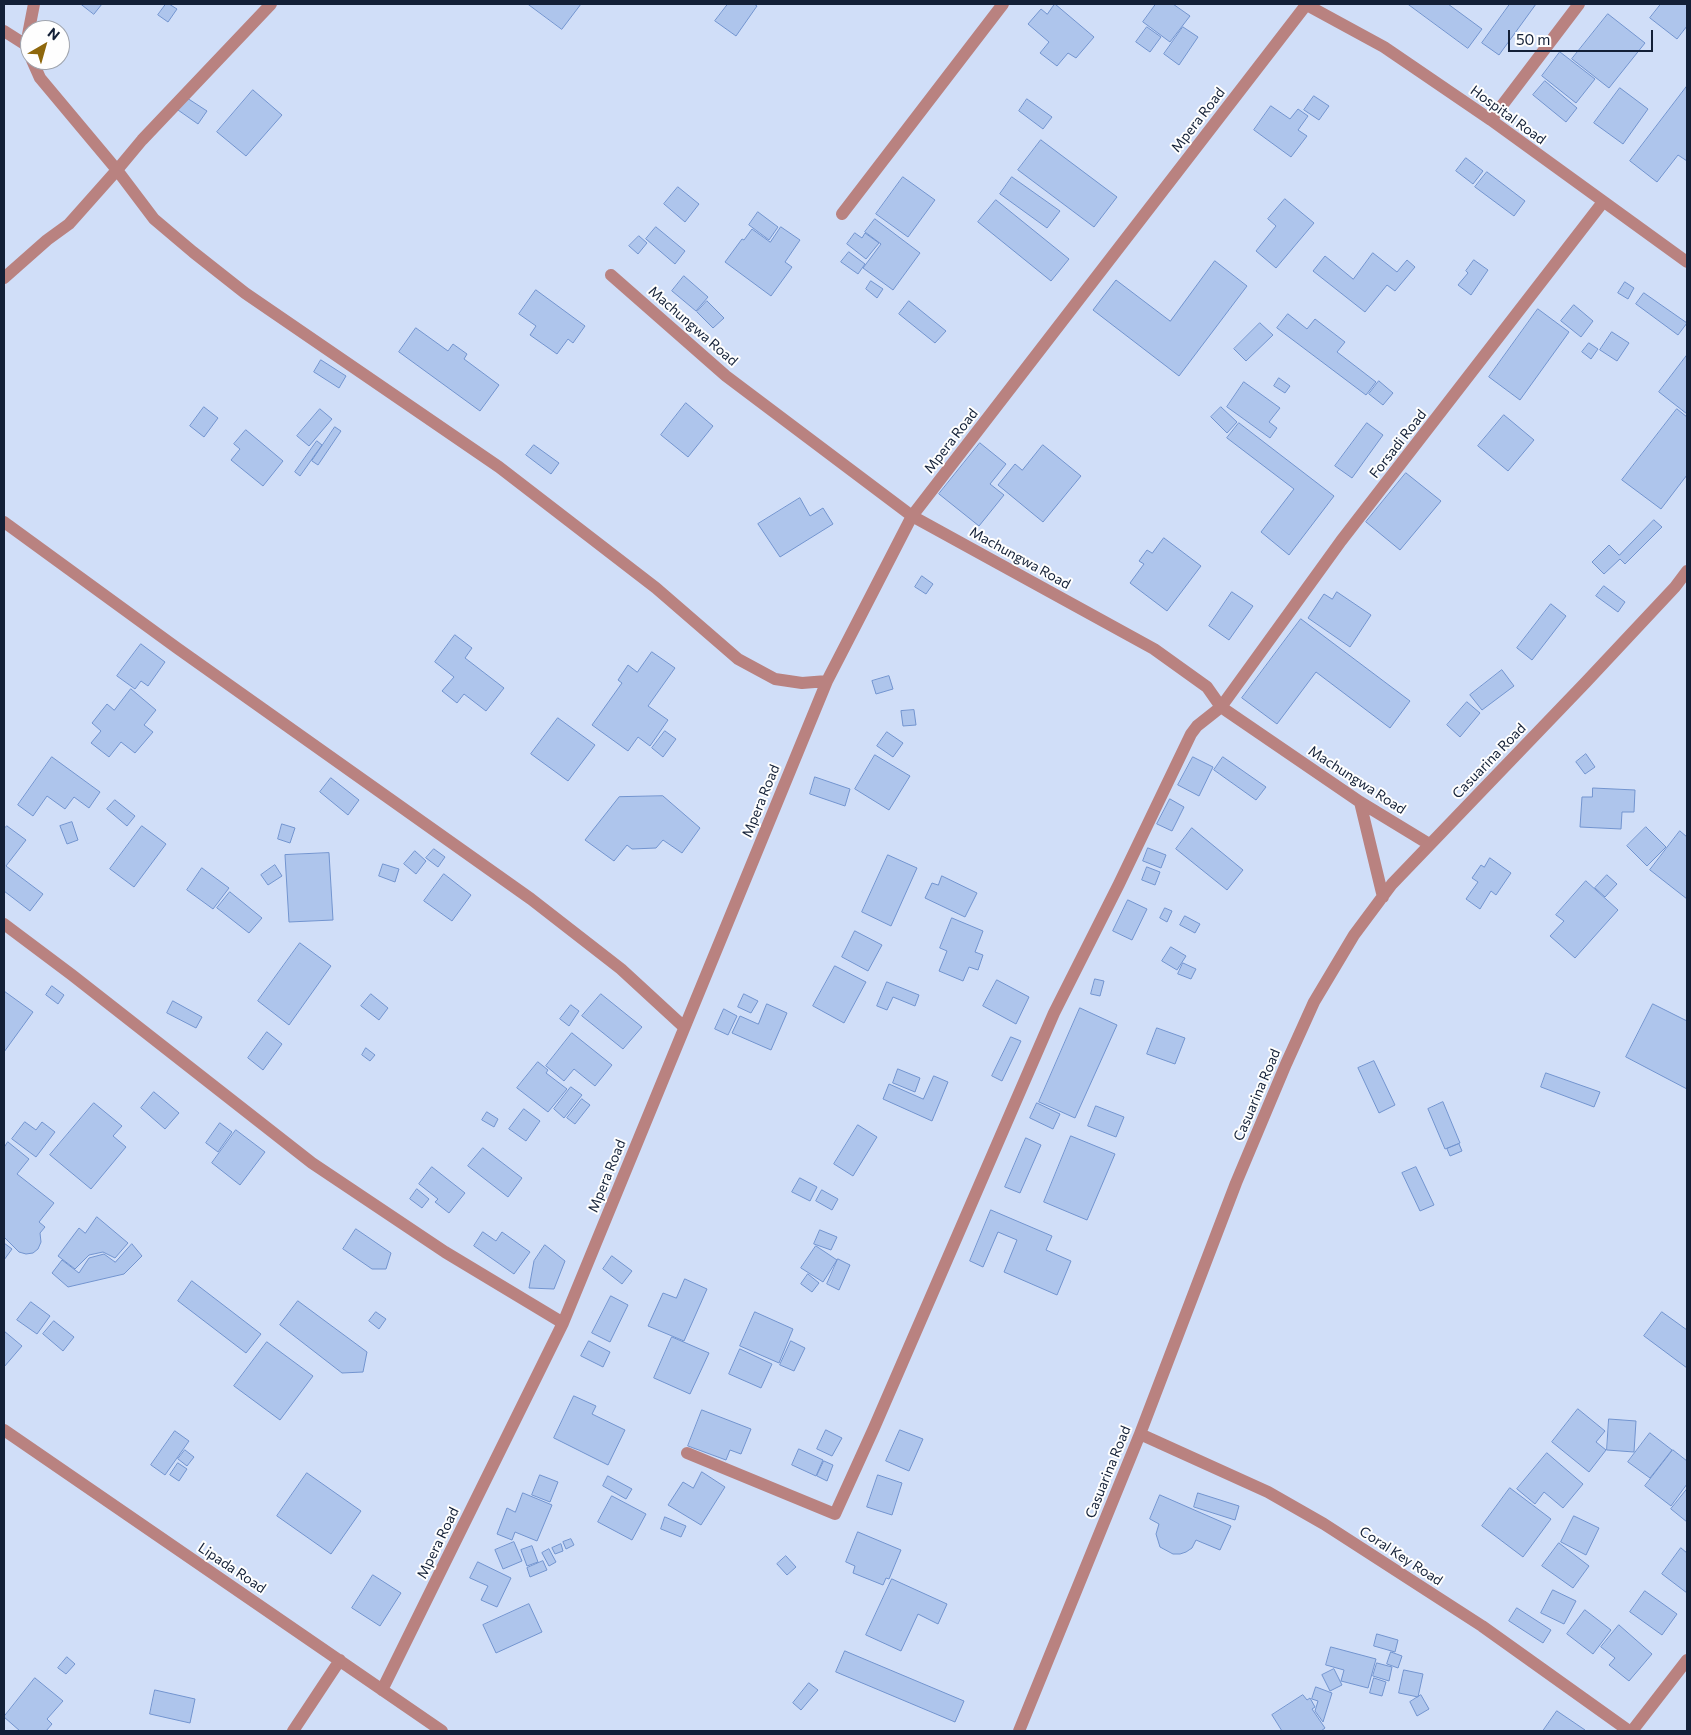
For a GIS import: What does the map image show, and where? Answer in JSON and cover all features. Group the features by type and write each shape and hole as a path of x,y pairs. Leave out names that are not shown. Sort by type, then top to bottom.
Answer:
{"street":[{"path":"32,20 34,4"},
{"path":"4,278 47,240 69,224 142,140 271,4"},
{"path":"842,214 1003,4"},
{"name":"Hospital Road","path":"1305,4 1384,47 1491,120 1687,262"},
{"name":"Mpera Road","path":"382,1690 562,1323 827,681 912,516 1305,4"},
{"path":"1491,120 1579,4"},
{"path":"4,31 20,43"},
{"path":"36,70 40,78 154,219 245,293 499,467 656,588 738,659 775,679 802,683 827,681"},
{"name":"Forsadi Road","path":"687,1453 835,1514 1054,1012 1119,884 1191,734 1197,726 1221,707 1341,542 1603,202"},
{"name":"Machungwa Road","path":"611,274 726,376 912,516 1154,650 1207,686 1221,707 1360,802 1429,844"},
{"path":"4,522 177,648 419,818 531,900 621,970 684,1027"},
{"name":"Casuarina Road","path":"1019,1731 1140,1434 1236,1183 1314,1002 1354,935 1392,884 1586,682 1675,587 1687,571"},
{"path":"1360,802 1383,897"},
{"path":"4,924 312,1162 445,1252 562,1323"},
{"name":"Lipada Road","path":"4,1430 442,1731"},
{"name":"Coral Key Road","path":"1140,1434 1268,1492 1324,1524 1482,1626 1631,1731"},
{"path":"293,1731 340,1660"},
{"path":"1631,1731 1687,1660"}],"building":[{"path":"81,4 102,4 94,14"},
{"path":"166,4 177,9 168,22 158,15"},
{"path":"528,4 581,4 562,29"},
{"path":"728,4 754,4 757,6 736,36 715,21"},
{"path":"1055,4 1094,37 1076,58 1068,53 1057,66 1040,53 1049,42 1028,24 1041,9 1047,14"},
{"path":"1156,4 1173,4 1190,16 1170,42 1143,22"},
{"path":"1408,4 1448,4 1482,29 1468,48"},
{"path":"1510,4 1536,4 1499,55 1482,43"},
{"path":"1661,4 1687,4 1687,26 1677,39 1650,18"},
{"path":"1608,14 1645,43 1609,88 1572,59"},
{"path":"1147,27 1161,37 1150,52 1136,42"},
{"path":"1183,27 1198,37 1179,65 1164,54"},
{"path":"1560,52 1595,79 1576,103 1542,76"},
{"path":"1545,81 1577,108 1566,122 1533,95"},
{"path":"1687,86 1687,161 1678,155 1657,182 1630,161"},
{"path":"1620,88 1648,109 1623,144 1594,123"},
{"path":"253,90 282,115 246,156 217,132"},
{"path":"1314,96 1329,106 1319,120 1304,110"},
{"path":"187,98 207,111 198,124 178,110"},
{"path":"1027,99 1052,117 1043,129 1019,111"},
{"path":"1271,106 1290,119 1298,109 1308,116 1298,130 1307,136 1291,157 1254,130"},
{"path":"1041,140 1117,197 1094,227 1018,170"},
{"path":"1466,158 1483,171 1473,184 1456,171"},
{"path":"1487,172 1525,201 1514,216 1475,187"},
{"path":"903,177 935,200 908,237 876,214"},
{"path":"1012,177 1060,211 1047,228 1000,194"},
{"path":"678,187 699,204 685,222 664,204"},
{"path":"1285,199 1314,223 1276,268 1256,251 1276,226 1268,219"},
{"path":"996,200 1069,259 1051,281 978,222"},
{"path":"758,212 778,227 769,240 749,225"},
{"path":"875,219 920,253 893,290 863,268 881,244 865,232"},
{"path":"656,227 685,251 675,264 646,239"},
{"path":"781,227 800,240 785,262 792,267 771,296 725,262 752,229 770,242"},
{"path":"855,233 862,238 865,233 879,243 866,259 847,244"},
{"path":"639,236 647,243 638,254 629,246"},
{"path":"849,252 865,264 858,274 841,262"},
{"path":"1373,253 1397,272 1407,260 1415,267 1395,291 1387,285 1365,312 1313,271 1325,256 1353,279"},
{"path":"1474,260 1488,270 1471,295 1458,285 1468,273 1466,271"},
{"path":"1215,261 1247,286 1179,376 1093,310 1116,280 1170,321"},
{"path":"684,276 708,297 696,311 672,291"},
{"path":"871,281 883,289 877,298 866,289"},
{"path":"1625,282 1634,288 1628,299 1618,293"},
{"path":"536,290 585,326 573,343 568,339 557,354 530,335 536,326 519,314"},
{"path":"1644,293 1687,323 1678,335 1636,304"},
{"path":"707,301 724,318 713,328 697,312"},
{"path":"909,301 946,331 935,343 899,314"},
{"path":"1574,305 1593,321 1581,337 1561,321"},
{"path":"1538,309 1569,332 1520,400 1489,377"},
{"path":"1288,314 1307,329 1315,319 1345,342 1337,352 1376,382 1366,395 1277,328"},
{"path":"1260,323 1273,335 1246,361 1234,349"},
{"path":"416,328 448,351 453,344 467,354 464,359 499,385 480,411 399,352"},
{"path":"1612,332 1629,343 1617,361 1600,350"},
{"path":"1589,343 1598,349 1591,359 1582,352"},
{"path":"1687,355 1687,414 1659,392"},
{"path":"321,360 346,376 339,388 314,372"},
{"path":"1279,378 1290,386 1285,393 1274,386"},
{"path":"1379,381 1393,393 1383,405 1369,394"},
{"path":"1244,382 1280,408 1269,422 1277,428 1270,438 1227,407"},
{"path":"686,403 713,426 688,457 661,435"},
{"path":"204,407 218,418 204,437 190,426"},
{"path":"1221,407 1237,422 1227,433 1211,417"},
{"path":"320,409 332,419 309,446 297,436"},
{"path":"1677,409 1687,417 1687,475 1661,509 1622,480"},
{"path":"1504,415 1534,440 1508,471 1478,446"},
{"path":"1239,423 1334,496 1289,555 1261,532 1294,489 1227,438"},
{"path":"1367,423 1383,435 1352,478 1335,466"},
{"path":"335,427 341,431 318,465 312,461"},
{"path":"246,430 283,461 263,486 231,460 240,449 234,444"},
{"path":"317,441 322,445 300,476 295,472"},
{"path":"980,443 1006,464 990,484 1004,495 979,526 939,494"},
{"path":"534,445 559,463 551,474 526,455"},
{"path":"1043,445 1081,476 1043,522 998,485 1015,464 1022,470"},
{"path":"1406,473 1441,501 1400,550 1366,522"},
{"path":"800,498 810,516 823,508 833,524 780,557 758,524"},
{"path":"1654,520 1662,527 1625,564 1620,559 1604,574 1592,562 1609,545 1619,555"},
{"path":"1164,538 1201,566 1167,611 1130,583 1144,564 1139,561 1147,550 1152,553"},
{"path":"922,576 933,584 926,594 915,587"},
{"path":"1604,586 1625,602 1618,612 1596,596"},
{"path":"1232,592 1253,606 1229,640 1209,626"},
{"path":"1337,592 1371,615 1350,647 1308,618 1324,594 1332,599"},
{"path":"1551,604 1566,616 1532,660 1517,648"},
{"path":"1301,619 1410,701 1390,728 1316,672 1277,724 1242,698"},
{"path":"455,635 472,648 465,658 504,688 486,711 464,694 457,703 442,691 454,677 435,662"},
{"path":"141,644 165,662 148,686 141,681 135,689 117,676"},
{"path":"652,652 675,668 648,706 668,720 650,746 638,737 628,751 592,725 622,683 618,680 628,665 637,672"},
{"path":"1502,670 1514,686 1482,710 1470,695"},
{"path":"889,676 893,689 876,694 872,681"},
{"path":"131,689 156,710 144,725 153,732 135,753 121,742 109,757 91,743 101,731 92,723 107,704 114,710"},
{"path":"1467,702 1480,713 1460,737 1447,725"},
{"path":"914,710 916,725 903,726 901,711"},
{"path":"558,718 595,745 568,781 531,754"},
{"path":"665,731 676,739 663,757 652,748"},
{"path":"887,732 903,743 893,757 877,746"},
{"path":"1586,754 1595,767 1585,774 1576,762"},
{"path":"875,755 910,776 889,810 855,789"},
{"path":"52,757 100,792 89,808 74,797 65,809 47,796 33,816 18,805"},
{"path":"1193,757 1213,767 1199,796 1178,785"},
{"path":"1223,757 1266,787 1256,800 1214,770"},
{"path":"815,777 850,789 845,806 810,794"},
{"path":"331,778 359,800 348,815 320,792"},
{"path":"1593,788 1635,790 1634,812 1622,812 1621,829 1580,827 1582,797 1592,797"},
{"path":"663,796 700,828 682,853 663,840 656,848 632,849 627,845 614,861 585,840 619,797"},
{"path":"1170,799 1184,807 1172,831 1157,824"},
{"path":"115,800 135,816 127,826 107,809"},
{"path":"72,822 78,840 67,844 60,826"},
{"path":"282,824 295,828 290,843 278,839"},
{"path":"7,826 26,840 6,866 43,894 30,911 4,891 4,829"},
{"path":"142,826 166,844 134,887 110,869"},
{"path":"1646,827 1666,847 1647,866 1627,846"},
{"path":"1192,828 1243,870 1227,890 1176,849"},
{"path":"1680,831 1687,837 1687,899 1650,870"},
{"path":"1148,848 1166,855 1161,868 1143,861"},
{"path":"434,849 445,857 438,867 426,858"},
{"path":"415,851 426,861 416,874 404,864"},
{"path":"329,853 333,920 289,922 285,855"},
{"path":"888,855 917,868 891,926 862,912"},
{"path":"1490,858 1511,873 1496,895 1491,891 1480,909 1466,899 1478,882 1472,878 1481,865 1484,867"},
{"path":"383,864 399,869 395,882 379,876"},
{"path":"275,865 282,876 268,885 261,875"},
{"path":"1147,867 1160,872 1155,885 1142,880"},
{"path":"202,868 229,888 213,909 187,890"},
{"path":"444,874 471,895 452,921 424,901"},
{"path":"1607,875 1617,884 1605,897 1595,888"},
{"path":"942,876 977,893 965,917 925,898 932,883 938,885"},
{"path":"1586,881 1618,910 1575,958 1550,936 1564,921 1556,915"},
{"path":"230,892 262,918 249,933 217,908"},
{"path":"1128,900 1147,909 1132,940 1113,931"},
{"path":"1165,908 1172,911 1167,922 1160,918"},
{"path":"1185,916 1200,924 1195,933 1180,925"},
{"path":"952,918 983,931 975,952 983,955 978,970 969,967 963,981 939,971 947,951 940,948"},
{"path":"855,931 882,945 868,971 842,957"},
{"path":"300,943 331,966 289,1025 258,1001"},
{"path":"1171,947 1186,956 1177,970 1162,961"},
{"path":"1183,963 1196,969 1191,979 1178,974"},
{"path":"835,966 866,982 844,1023 813,1006"},
{"path":"1095,979 1104,981 1100,996 1091,994"},
{"path":"997,980 1029,997 1016,1024 983,1006"},
{"path":"887,982 919,995 915,1006 893,997 887,1010 877,1006"},
{"path":"52,986 64,995 58,1004 46,995"},
{"path":"4,991 33,1012 4,1052"},
{"path":"371,994 388,1008 379,1020 361,1006"},
{"path":"601,994 642,1027 623,1049 582,1016"},
{"path":"744,994 758,1001 751,1013 738,1007"},
{"path":"173,1001 202,1017 196,1028 167,1013"},
{"path":"767,1004 787,1013 771,1050 732,1033 740,1016 758,1024"},
{"path":"1653,1004 1687,1021 1687,1089 1626,1057"},
{"path":"571,1005 579,1011 569,1026 560,1019"},
{"path":"1080,1008 1117,1025 1075,1118 1039,1102"},
{"path":"724,1009 737,1016 728,1035 715,1029"},
{"path":"1157,1028 1185,1038 1175,1064 1147,1054"},
{"path":"267,1032 282,1044 263,1070 248,1058"},
{"path":"572,1033 612,1065 595,1086 574,1069 564,1081 546,1066"},
{"path":"1011,1037 1021,1041 1002,1081 992,1076"},
{"path":"366,1048 375,1055 370,1061 362,1055"},
{"path":"1374,1061 1395,1105 1379,1113 1358,1068"},
{"path":"538,1062 548,1070 546,1073 567,1089 548,1112 517,1088"},
{"path":"898,1069 920,1078 915,1092 893,1083"},
{"path":"1546,1073 1600,1092 1594,1107 1541,1087"},
{"path":"934,1076 948,1082 932,1121 883,1099 889,1084 923,1099"},
{"path":"571,1087 582,1095 564,1118 554,1109"},
{"path":"154,1092 179,1113 165,1129 141,1108"},
{"path":"582,1099 590,1105 575,1124 567,1118"},
{"path":"1443,1102 1460,1143 1445,1149 1428,1109"},
{"path":"94,1103 122,1126 113,1136 126,1147 91,1189 50,1155"},
{"path":"1037,1103 1060,1114 1053,1129 1030,1118"},
{"path":"1096,1106 1124,1117 1116,1137 1088,1126"},
{"path":"524,1109 540,1121 526,1141 509,1129"},
{"path":"487,1112 498,1119 494,1127 482,1120"},
{"path":"25,1122 36,1130 42,1122 55,1132 36,1157 12,1139"},
{"path":"220,1123 232,1132 218,1152 206,1143"},
{"path":"858,1125 877,1137 853,1176 834,1164"},
{"path":"236,1130 265,1152 240,1185 212,1163"},
{"path":"1071,1136 1115,1154 1087,1220 1044,1202"},
{"path":"1026,1138 1041,1145 1020,1193 1005,1187"},
{"path":"8,1142 29,1159 17,1174 54,1203 39,1222 45,1227 40,1233 41,1242 38,1249 33,1253 19,1252 4,1237 4,1148"},
{"path":"1459,1144 1462,1151 1450,1156 1447,1149"},
{"path":"483,1148 522,1178 508,1197 468,1166"},
{"path":"432,1167 465,1193 449,1213 435,1202 438,1199 419,1184"},
{"path":"1416,1167 1434,1205 1420,1211 1402,1173"},
{"path":"800,1178 817,1187 810,1201 792,1192"},
{"path":"417,1189 429,1199 422,1208 410,1199"},
{"path":"822,1190 838,1199 832,1210 816,1201"},
{"path":"991,1210 1052,1236 1046,1250 1071,1261 1057,1295 1004,1272 1017,1240 998,1232 983,1267 970,1261"},
{"path":"97,1217 128,1243 115,1258 103,1252 89,1255 75,1269 58,1256 79,1228 85,1233"},
{"path":"356,1229 391,1253 386,1269 372,1269 343,1249"},
{"path":"820,1230 837,1237 831,1250 814,1244"},
{"path":"483,1232 496,1241 502,1232 530,1252 514,1274 474,1246"},
{"path":"4,1243 12,1249 4,1260"},
{"path":"132,1244 142,1256 124,1274 68,1287 52,1273 62,1260 79,1273 89,1258 104,1254 115,1262"},
{"path":"545,1245 565,1261 554,1289 529,1288 534,1261"},
{"path":"816,1246 837,1260 823,1282 801,1268"},
{"path":"612,1256 632,1271 622,1284 603,1269"},
{"path":"838,1259 850,1265 839,1290 827,1284"},
{"path":"808,1274 819,1283 812,1292 801,1284"},
{"path":"685,1279 707,1289 684,1341 648,1326 663,1293 676,1298"},
{"path":"192,1281 261,1334 246,1353 178,1301"},
{"path":"611,1296 628,1305 610,1342 592,1333"},
{"path":"298,1301 367,1352 363,1372 342,1373 280,1325"},
{"path":"31,1302 50,1316 37,1334 17,1320"},
{"path":"376,1312 386,1319 379,1329 369,1321"},
{"path":"755,1312 793,1329 779,1363 740,1346"},
{"path":"1662,1312 1687,1330 1687,1368 1644,1336"},
{"path":"54,1321 74,1337 63,1351 43,1334"},
{"path":"4,1331 22,1346 4,1367"},
{"path":"672,1337 709,1353 690,1394 654,1378"},
{"path":"589,1341 610,1352 603,1367 581,1356"},
{"path":"791,1341 805,1348 794,1371 780,1365"},
{"path":"267,1342 313,1376 280,1420 234,1386"},
{"path":"740,1349 772,1364 761,1388 729,1374"},
{"path":"574,1396 596,1406 592,1414 625,1430 608,1465 554,1438"},
{"path":"1578,1409 1605,1431 1596,1442 1606,1450 1589,1472 1552,1442"},
{"path":"702,1410 751,1429 741,1454 730,1450 726,1460 688,1446"},
{"path":"1609,1419 1636,1421 1634,1452 1607,1450"},
{"path":"826,1430 842,1438 832,1456 817,1449"},
{"path":"900,1430 923,1439 909,1471 886,1461"},
{"path":"175,1431 189,1441 165,1475 151,1465"},
{"path":"1650,1433 1672,1450 1650,1478 1628,1462"},
{"path":"799,1449 823,1460 816,1476 792,1465"},
{"path":"185,1450 194,1457 187,1466 178,1459"},
{"path":"1673,1450 1687,1461 1687,1484 1671,1506 1645,1486"},
{"path":"1547,1453 1583,1484 1563,1508 1544,1492 1535,1504 1517,1489"},
{"path":"824,1461 833,1465 827,1481 817,1476"},
{"path":"178,1463 187,1469 179,1481 170,1475"},
{"path":"702,1472 725,1487 701,1525 668,1505 683,1482 693,1488"},
{"path":"307,1473 361,1511 331,1554 277,1516"},
{"path":"540,1475 558,1482 550,1502 532,1495"},
{"path":"878,1475 902,1483 892,1515 867,1507"},
{"path":"608,1476 632,1489 626,1499 603,1486"},
{"path":"1510,1488 1551,1519 1523,1557 1482,1526"},
{"path":"1687,1489 1687,1522 1671,1509"},
{"path":"523,1493 552,1505 537,1541 515,1532 512,1540 497,1534 507,1508 515,1512"},
{"path":"1198,1493 1239,1506 1235,1520 1194,1507"},
{"path":"1160,1495 1231,1526 1220,1550 1196,1540 1192,1548 1180,1554 1173,1554 1160,1547 1156,1534 1159,1524 1150,1519"},
{"path":"612,1496 646,1514 632,1540 598,1522"},
{"path":"1574,1516 1599,1528 1586,1555 1561,1542"},
{"path":"665,1517 686,1526 681,1537 661,1529"},
{"path":"858,1532 901,1550 889,1579 886,1578 883,1585 853,1573 855,1566 846,1562"},
{"path":"571,1539 574,1545 566,1549 563,1542"},
{"path":"514,1542 522,1561 503,1569 495,1550"},
{"path":"1559,1543 1589,1566 1573,1588 1542,1566"},
{"path":"561,1544 563,1551 555,1554 552,1548"},
{"path":"532,1546 538,1562 527,1566 521,1550"},
{"path":"1681,1548 1687,1553 1687,1593 1662,1574"},
{"path":"549,1549 556,1562 549,1566 542,1553"},
{"path":"786,1556 796,1567 787,1575 777,1564"},
{"path":"543,1561 547,1570 530,1577 527,1568"},
{"path":"478,1562 511,1578 497,1607 481,1600 488,1586 470,1578"},
{"path":"373,1575 401,1593 380,1626 352,1608"},
{"path":"892,1579 947,1604 938,1624 918,1614 901,1651 866,1635"},
{"path":"1553,1590 1576,1601 1564,1624 1541,1613"},
{"path":"1645,1591 1677,1614 1662,1635 1630,1612"},
{"path":"529,1604 542,1632 496,1653 483,1625"},
{"path":"1517,1608 1551,1630 1543,1643 1509,1621"},
{"path":"1585,1610 1611,1630 1593,1654 1567,1634"},
{"path":"1619,1625 1652,1654 1629,1681 1609,1665 1615,1658 1601,1647"},
{"path":"1377,1634 1398,1640 1395,1652 1374,1646"},
{"path":"1331,1647 1376,1659 1368,1688 1341,1681 1344,1670 1326,1665"},
{"path":"845,1651 964,1701 955,1722 836,1672"},
{"path":"1391,1652 1402,1656 1398,1668 1387,1664"},
{"path":"67,1657 75,1664 66,1674 58,1668"},
{"path":"1377,1663 1392,1667 1389,1681 1373,1676"},
{"path":"1334,1669 1342,1685 1330,1691 1322,1675"},
{"path":"1404,1670 1423,1674 1418,1697 1399,1693"},
{"path":"35,1678 63,1701 47,1719 52,1724 46,1731 20,1731 4,1717"},
{"path":"1374,1678 1386,1682 1382,1696 1370,1693"},
{"path":"809,1683 818,1690 801,1710 793,1703"},
{"path":"1316,1687 1332,1693 1323,1722 1315,1711 1318,1701 1312,1699"},
{"path":"155,1690 195,1699 190,1723 150,1714"},
{"path":"1303,1695 1307,1700 1310,1698 1315,1707 1312,1709 1325,1728 1321,1731 1282,1731 1272,1715"},
{"path":"1421,1695 1429,1709 1417,1716 1410,1702"},
{"path":"1557,1711 1585,1730 1543,1731"}]}
